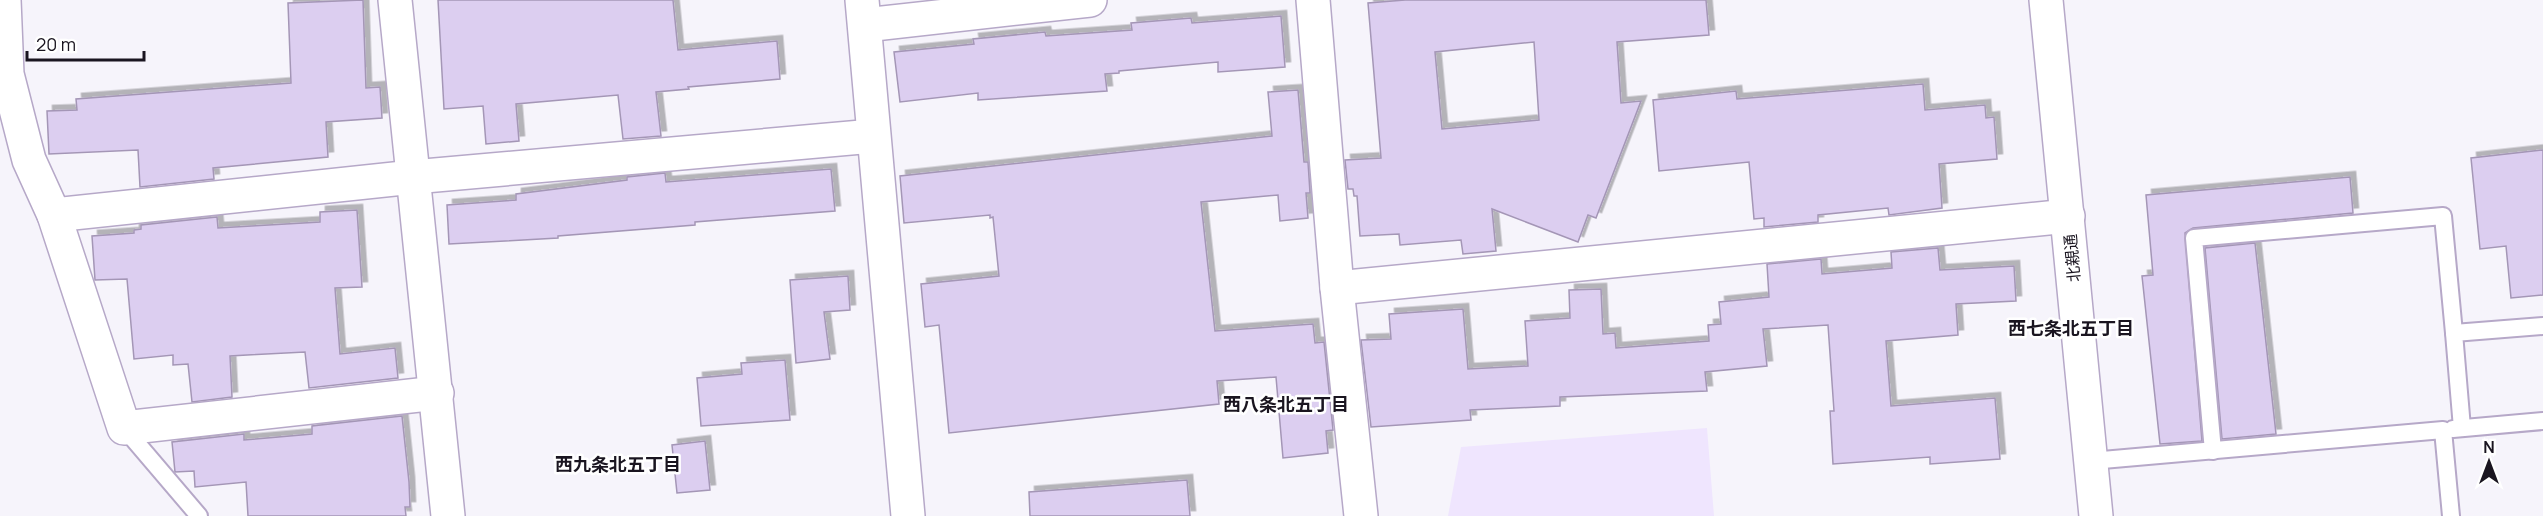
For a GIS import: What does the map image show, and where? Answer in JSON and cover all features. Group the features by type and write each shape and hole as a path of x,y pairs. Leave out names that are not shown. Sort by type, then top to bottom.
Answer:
{"street":[{"path":"4,0 7,74 29,160 54,215 123,428 437,393"},
{"path":"395,0 448,516"},
{"path":"908,516 863,12 1090,0"},
{"path":"1313,0 1336,288 1361,516"},
{"name":"北親通","path":"2046,0 2096,516"},
{"path":"54,215 413,177 873,136"},
{"path":"1336,288 2068,216"}],"lane":[{"path":"2212,451 2194,238 2444,216 2462,428"},
{"path":"2454,333 2543,326"},
{"path":"2091,461 2543,421"},
{"path":"123,428 200,516"},
{"path":"2444,430 2451,516"}],"shaded area":[{"path":"1707,428 1714,516 1448,516 1461,447"}],"building":[{"path":"363,0 366,88 380,87 382,118 326,122 328,157 213,168 214,179 140,187 138,150 49,154 47,111 77,110 76,99 291,83 288,3"},
{"path":"438,0 673,0 678,50 777,41 780,79 656,92 661,136 623,139 618,95 516,104 519,141 486,144 483,106 444,109"},
{"path":"1405,0 1706,0 1709,35 1617,42 1621,103 1641,101 1596,218 1588,215 1578,242 1492,209 1496,251 1463,254 1461,240 1400,245 1399,234 1360,236 1357,196 1354,196 1353,189 1348,189 1345,160 1381,158 1368,3","holes":["1534,42 1539,120 1442,129 1435,52"]},
{"path":"1281,16 1285,67 1218,72 1218,62 1119,71 1119,73 1105,74 1107,91 978,100 978,93 900,102 894,52 974,44 973,39 1045,32 1046,36 1132,30 1131,23 1191,18 1192,23"},
{"path":"1923,84 1925,110 1985,105 1986,118 1994,117 1997,159 1939,164 1942,208 1889,215 1888,208 1818,215 1818,222 1764,227 1764,218 1754,219 1749,162 1659,171 1653,100 1736,91 1737,99"},
{"path":"1298,90 1304,162 1308,162 1310,193 1306,193 1308,218 1280,221 1278,195 1201,202 1215,331 1313,324 1315,343 1324,342 1333,430 1326,431 1328,453 1283,458 1276,377 1217,381 1219,404 949,433 939,325 925,327 921,284 999,276 993,217 990,218 990,215 904,223 900,176 1272,136 1268,92"},
{"path":"2543,150 2543,295 2511,298 2506,246 2480,249 2471,158"},
{"path":"831,169 835,211 695,222 695,225 558,236 558,238 449,244 447,205 516,200 516,194 665,173 666,182"},
{"path":"2350,177 2353,213 2193,228 2185,233 2202,441 2160,444 2142,276 2153,275 2146,195"},
{"path":"357,210 362,287 335,288 340,354 395,348 398,378 309,388 305,352 230,356 232,397 192,402 188,364 173,365 173,355 134,359 127,279 95,280 92,236 134,233 134,230 141,229 141,225 217,217 218,228 320,222 320,212"},
{"path":"2255,243 2276,434 2222,439 2205,248"},
{"path":"1938,248 1940,270 2014,266 2016,301 1956,304 1958,335 1886,341 1891,406 1995,398 2000,459 1930,464 1930,457 1833,464 1830,411 1834,411 1828,325 1763,329 1767,366 1705,372 1707,391 1560,397 1560,406 1470,410 1471,420 1371,427 1361,340 1391,339 1389,314 1463,309 1468,369 1528,366 1525,321 1570,318 1569,290 1601,289 1603,334 1615,333 1616,348 1709,341 1708,325 1721,324 1719,302 1769,297 1767,264 1821,259 1822,274 1892,268 1891,252"},
{"path":"848,276 850,310 824,312 830,359 796,363 790,280"},
{"path":"785,360 790,420 701,426 697,378 742,374 741,363"},
{"path":"402,416 410,507 405,507 406,516 248,516 246,482 195,487 194,471 175,472 172,442 244,434 244,440 312,434 312,426"},
{"path":"705,441 710,490 677,493 672,445"},
{"path":"1187,480 1190,516 1030,516 1029,492"}],"district":[{"name":"西七条北五丁目","path":"2071,329"},
{"name":"西八条北五丁目","path":"1286,405"},
{"name":"西九条北五丁目","path":"618,465"}]}
